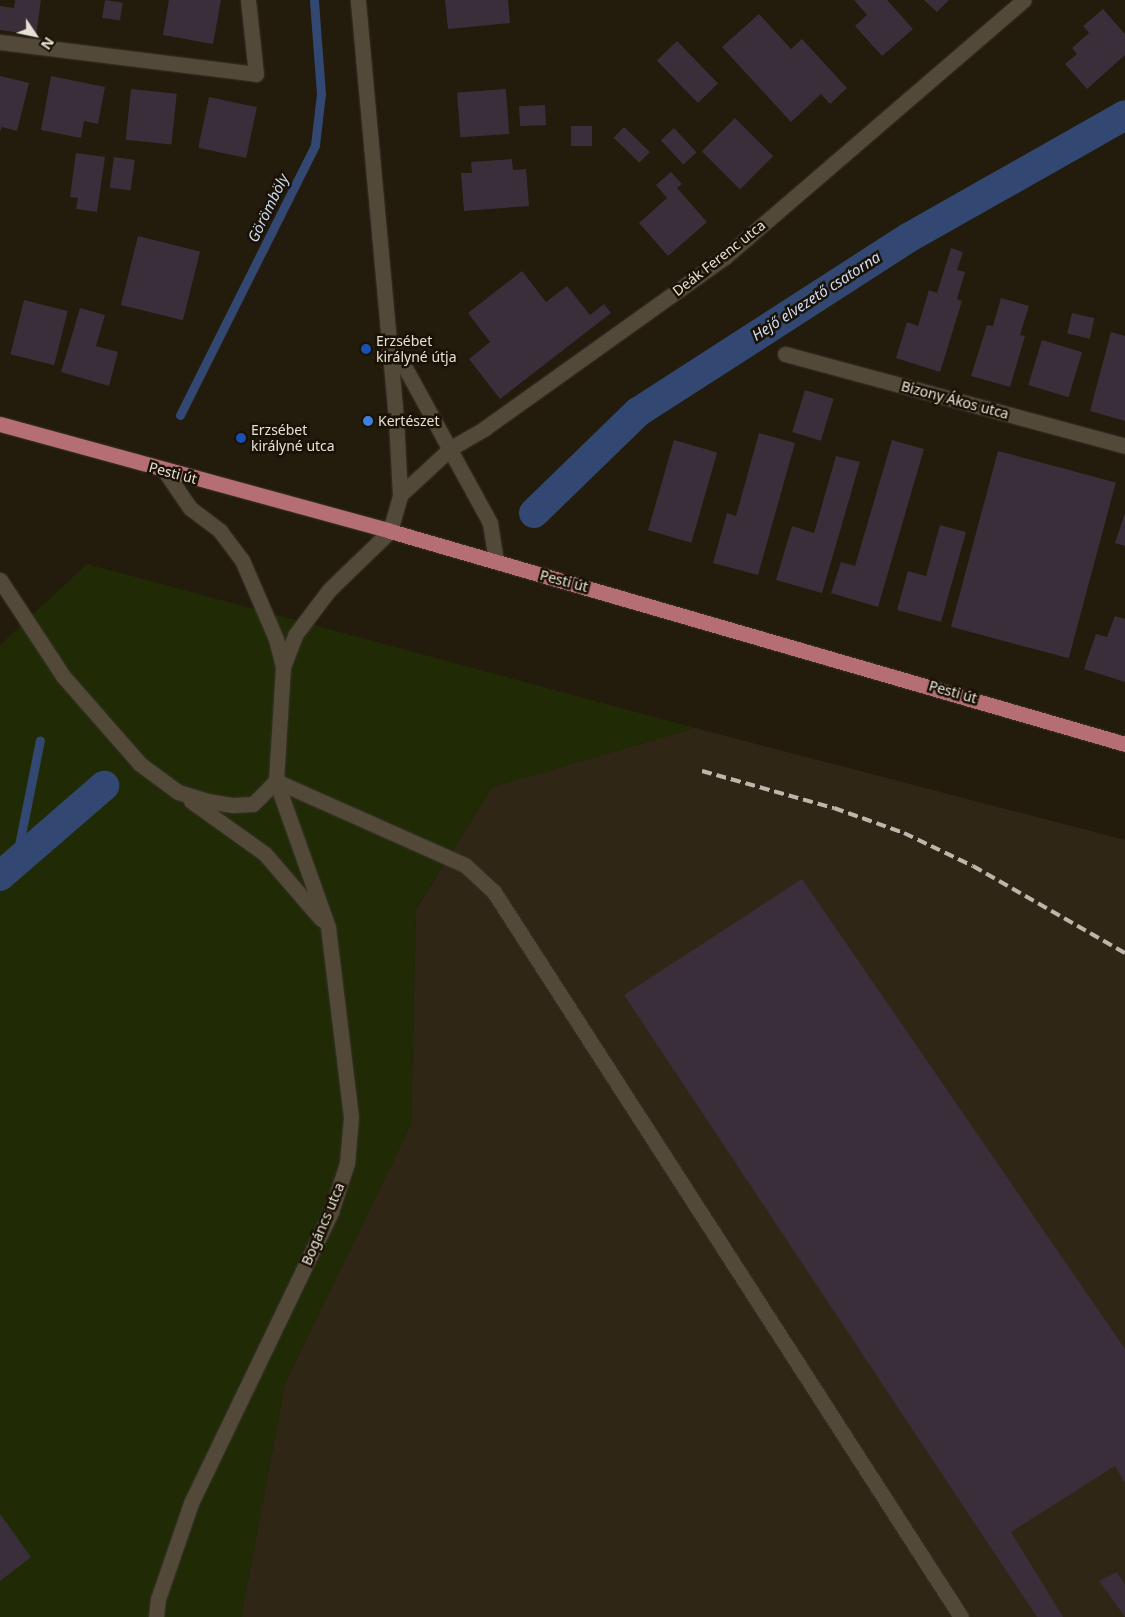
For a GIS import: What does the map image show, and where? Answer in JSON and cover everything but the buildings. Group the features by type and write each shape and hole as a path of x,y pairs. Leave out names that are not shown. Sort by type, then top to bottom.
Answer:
{"main road":[{"name":"Pesti út","path":"0,424 390,530 1125,744"}],"street":[{"path":"0,42 256,74 248,0"},
{"path":"178,792 207,802 233,806 253,804 276,781 283,667 295,635 308,614 347,570 390,530 400,495 389,338 358,0"},
{"name":"Deák Ferenc utca","path":"400,495 451,448 486,428 725,257 1024,0"},
{"path":"389,338 451,448 490,523 496,562"},
{"name":"Bizony Ákos utca","path":"785,354 1125,446"},
{"path":"164,470 190,508 210,521 232,543 276,639 283,667"},
{"path":"0,580 63,676 140,764 266,854 328,927"},
{"path":"276,781 465,865 494,892 961,1617"},
{"name":"Bogáncs utca","path":"156,1617 158,1599 191,1503 331,1212 347,1164 351,1116 328,927 276,781"}],"shaded area":[{"path":"695,728 1125,840 1125,1617 241,1617 285,1383 411,1124 416,909 492,787"}],"green space":[{"path":"87,564 695,728 492,787 416,908 411,1124 285,1383 241,1617 0,1617 0,645"}],"waterway":[{"name":"Görömböly","path":"180,415 315,145 321,94 314,0"},
{"name":"Hejő elvezető csatorna","path":"534,513 638,412 908,238 1125,115"},
{"name":"Görömböly","path":"15,865 40,740"},
{"name":"Hejő elvezető csatorna","path":"0,876 104,786"}],"railway":[{"path":"702,771 834,808 904,833 973,866 1125,953"}],"place":[{"name":"Erzsébet királyné útja","path":"366,349"},
{"name":"Kertészet","path":"368,421"},
{"name":"Erzsébet királyné utca","path":"241,438"}]}
